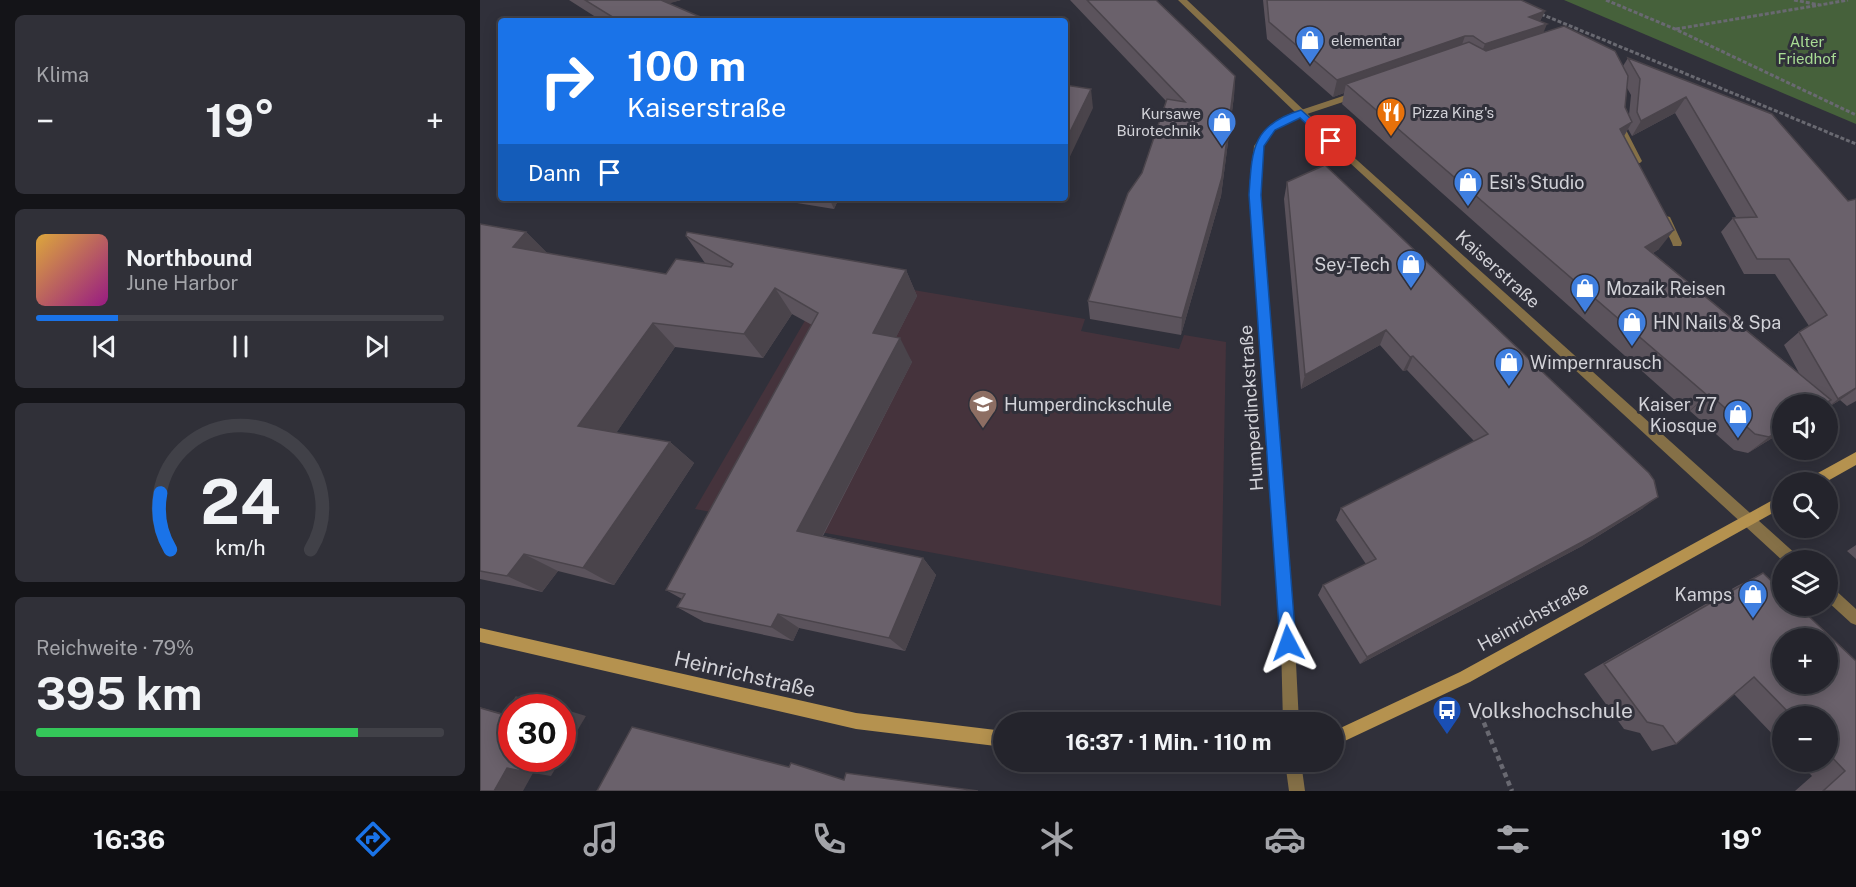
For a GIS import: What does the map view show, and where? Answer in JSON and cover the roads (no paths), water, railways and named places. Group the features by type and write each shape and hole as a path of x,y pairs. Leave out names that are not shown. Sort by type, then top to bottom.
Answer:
{"main road":[{"path":"1831,472 1856,458"},
{"name":"Heinrichstraße","path":"1344,734 1465,676 1772,507"},
{"name":"Heinrichstraße","path":"480,635 856,721 993,738"}],"street":[{"name":"Kaiserstraße","path":"1182,0 1301,113 1649,433 1781,550"},
{"name":"Humperdinckstraße","path":"1291,712 1287,631 1255,195 1259,146 1272,128 1301,113 1369,90"},
{"path":"1621,117 1620,128 1641,170"},
{"path":"1662,211 1677,243"},
{"path":"1838,602 1856,618"},
{"path":"1294,772 1297,791"}],"place":[{"name":"elementar","path":"1310,66"},
{"name":"Pizza King's","path":"1391,138"},
{"name":"Kursawe Bürotechnik","path":"1222,148"},
{"name":"Esi's Studio","path":"1468,208"},
{"name":"Sey-Tech","path":"1411,290"},
{"name":"Mozaik Reisen","path":"1585,314"},
{"name":"HN Nails & Spa","path":"1632,348"},
{"name":"Wimpernrausch","path":"1509,388"},
{"name":"Humperdinckschule","path":"983,430"},
{"name":"Kaiser 77 Kiosque","path":"1738,440"},
{"name":"Kamps","path":"1753,620"},
{"name":"Volkshochschule","path":"1447,736"}],"park label":[{"name":"Alter Friedhof","path":"1807,50"}]}
